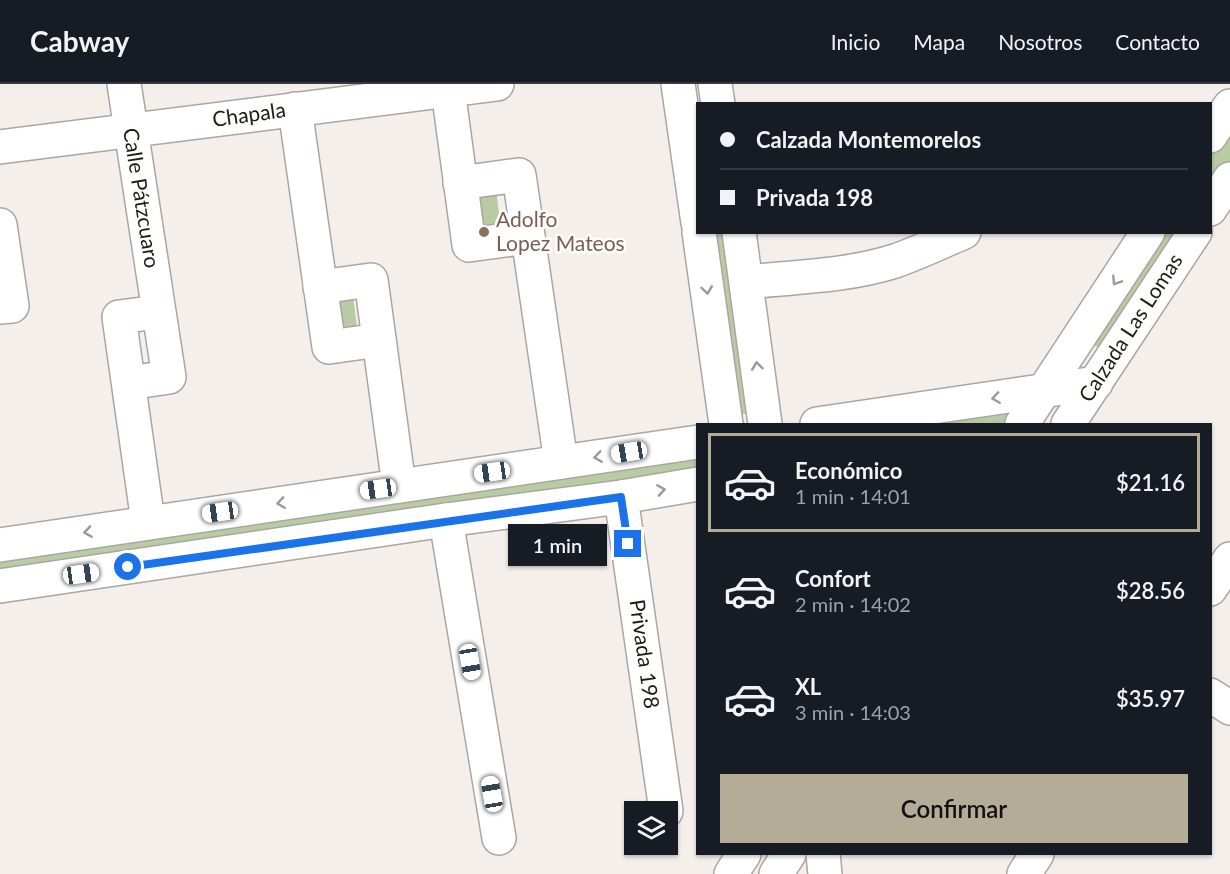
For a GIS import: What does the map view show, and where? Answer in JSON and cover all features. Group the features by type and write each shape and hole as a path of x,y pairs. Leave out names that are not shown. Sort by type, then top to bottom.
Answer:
{"street":[{"name":"Calle Pátzcuaro","path":"124,84 169,377 129,383 148,522"},
{"name":"Chapala","path":"0,147 131,132 434,89 498,84"},
{"path":"678,84 696,209"},
{"path":"715,84 718,102"},
{"path":"434,89 460,183 469,245 528,237"},
{"path":"1212,133 1230,106"},
{"path":"295,109 329,347 379,340"},
{"path":"460,183 519,175 561,462"},
{"path":"1212,206 1230,179"},
{"path":"699,234 726,423"},
{"path":"739,234 765,423"},
{"path":"746,282 875,266 895,261 959,234"},
{"name":"Calzada Las Lomas","path":"1023,423 1147,234"},
{"name":"Calzada Las Lomas","path":"1069,423 1194,234"},
{"path":"0,307 12,306 1,240"},
{"path":"320,287 371,280 399,486"},
{"path":"824,423 1096,383"},
{"path":"34,581 14,543 696,442"},
{"path":"0,586 696,484"},
{"name":"Privada 198","path":"621,497 665,801"},
{"path":"314,499 320,539"},
{"path":"446,520 499,838"},
{"path":"1212,586 1230,559"},
{"path":"1212,696 1230,708"},
{"path":"731,874 743,855"},
{"path":"776,874 788,855"},
{"path":"1024,874 1036,855"}],"green space":[{"path":"1230,118 1230,177 1212,205 1212,147"},
{"path":"496,190 501,228 480,231 475,192"},
{"path":"711,234 737,234 763,414 737,414"},
{"path":"1149,234 1194,234 1106,349 1087,344"},
{"path":"353,296 358,335 337,338 332,299"},
{"path":"1026,402 1012,423 838,423"},
{"path":"696,447 696,475 0,580 0,552"}],"place":[{"name":"Adolfo Lopez Mateos","path":"484,232"}],"route":[{"path":"128,567 446,520 621,497 628,544"}]}
